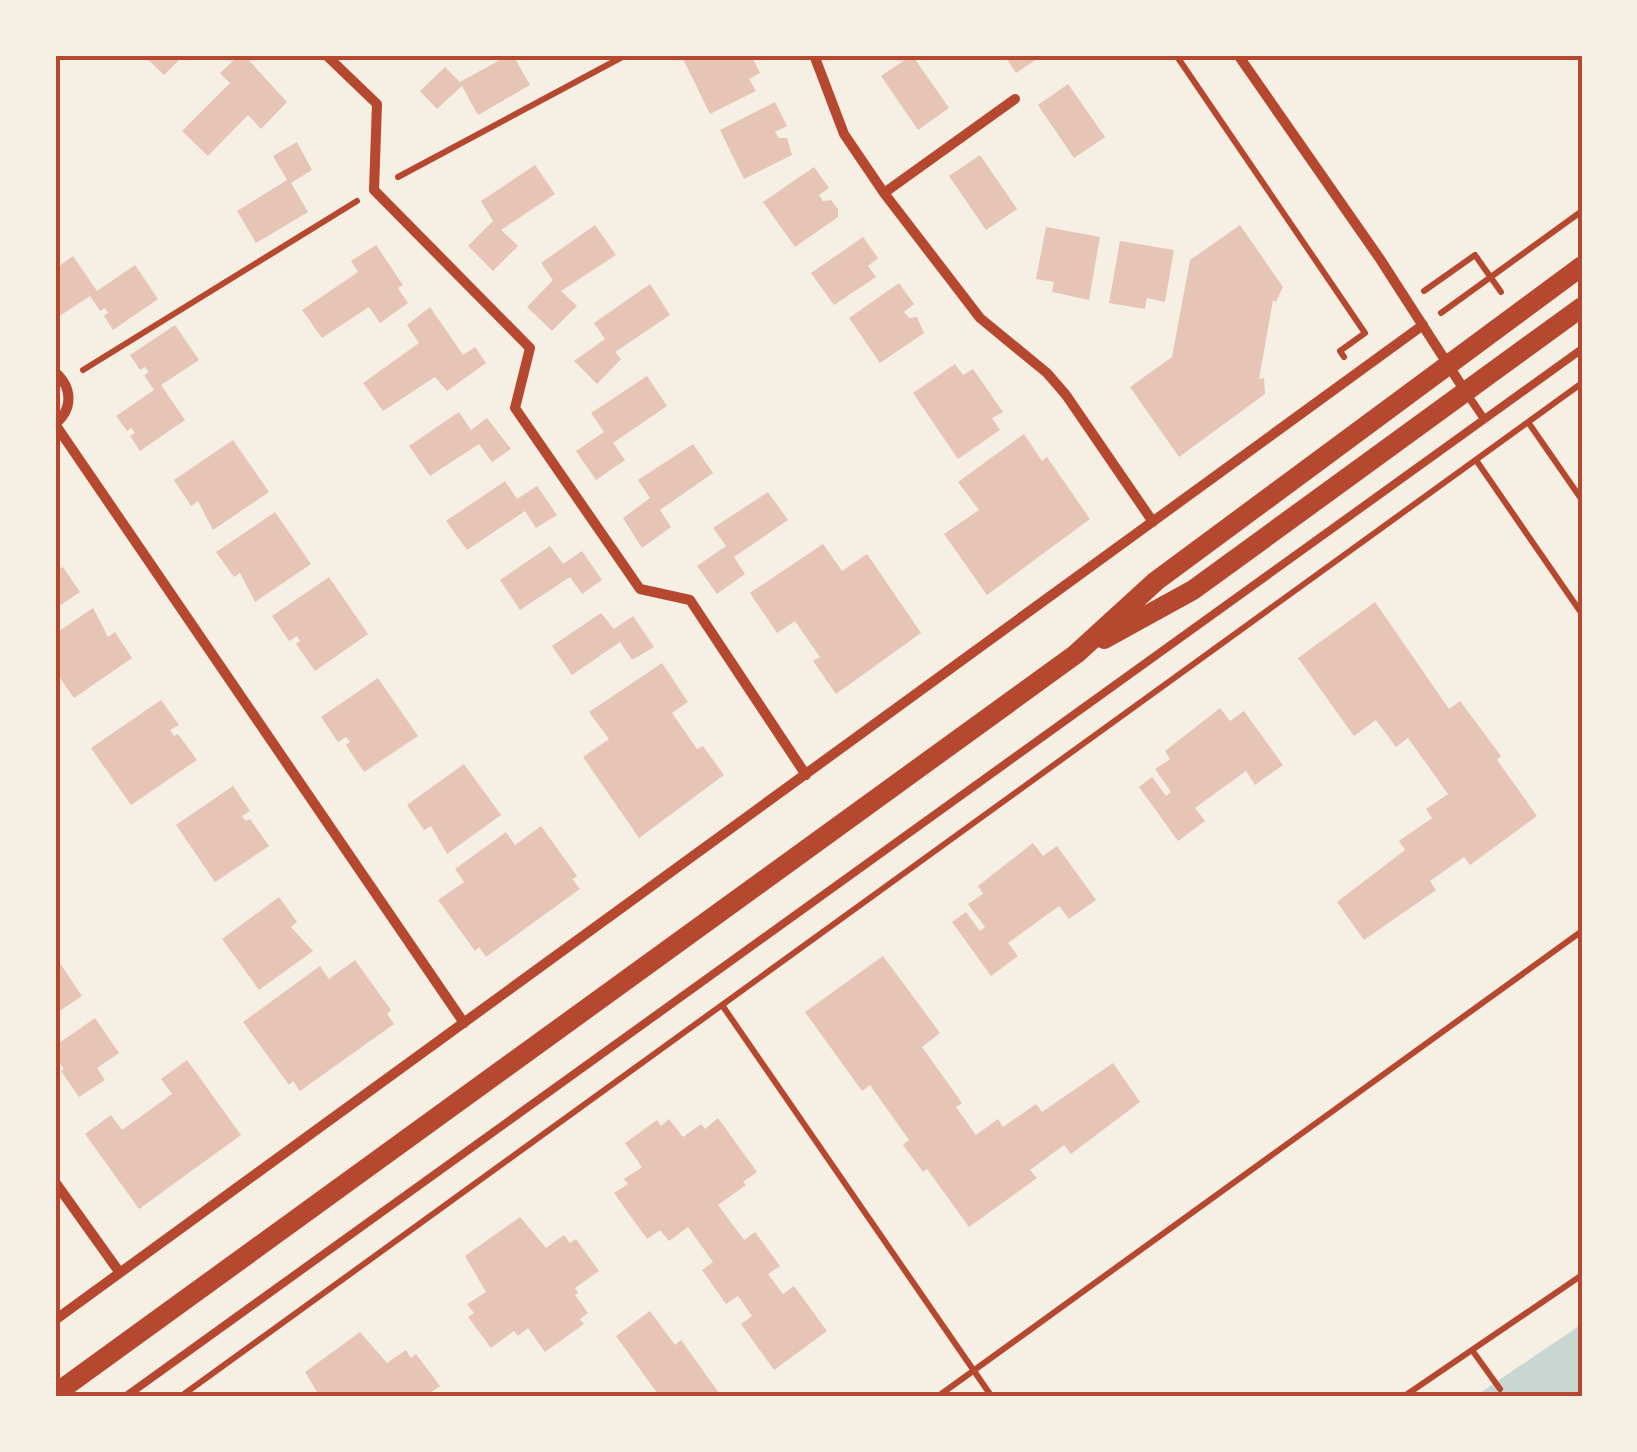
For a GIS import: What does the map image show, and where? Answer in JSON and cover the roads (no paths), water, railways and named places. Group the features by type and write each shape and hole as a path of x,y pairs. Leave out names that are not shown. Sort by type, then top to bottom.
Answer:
{"main road":[{"path":"55,1394 1076,654 1156,580 1582,266"},
{"path":"1076,654 1193,590 1582,307"}],"street":[{"path":"326,55 377,104 374,190 530,348 515,408 640,589 690,600 806,775"},
{"path":"814,55 844,134 884,193 980,318 1047,373 1066,395 1152,522"},
{"path":"1238,55 1465,390"},
{"path":"884,193 1015,99"},
{"path":"55,1320 1423,325"},
{"path":"55,372 64,382 68,405 55,424 464,1023"},
{"path":"55,1182 120,1273"}],"lane":[{"path":"125,1397 1582,349"},
{"path":"1465,390 1484,419"}]}
